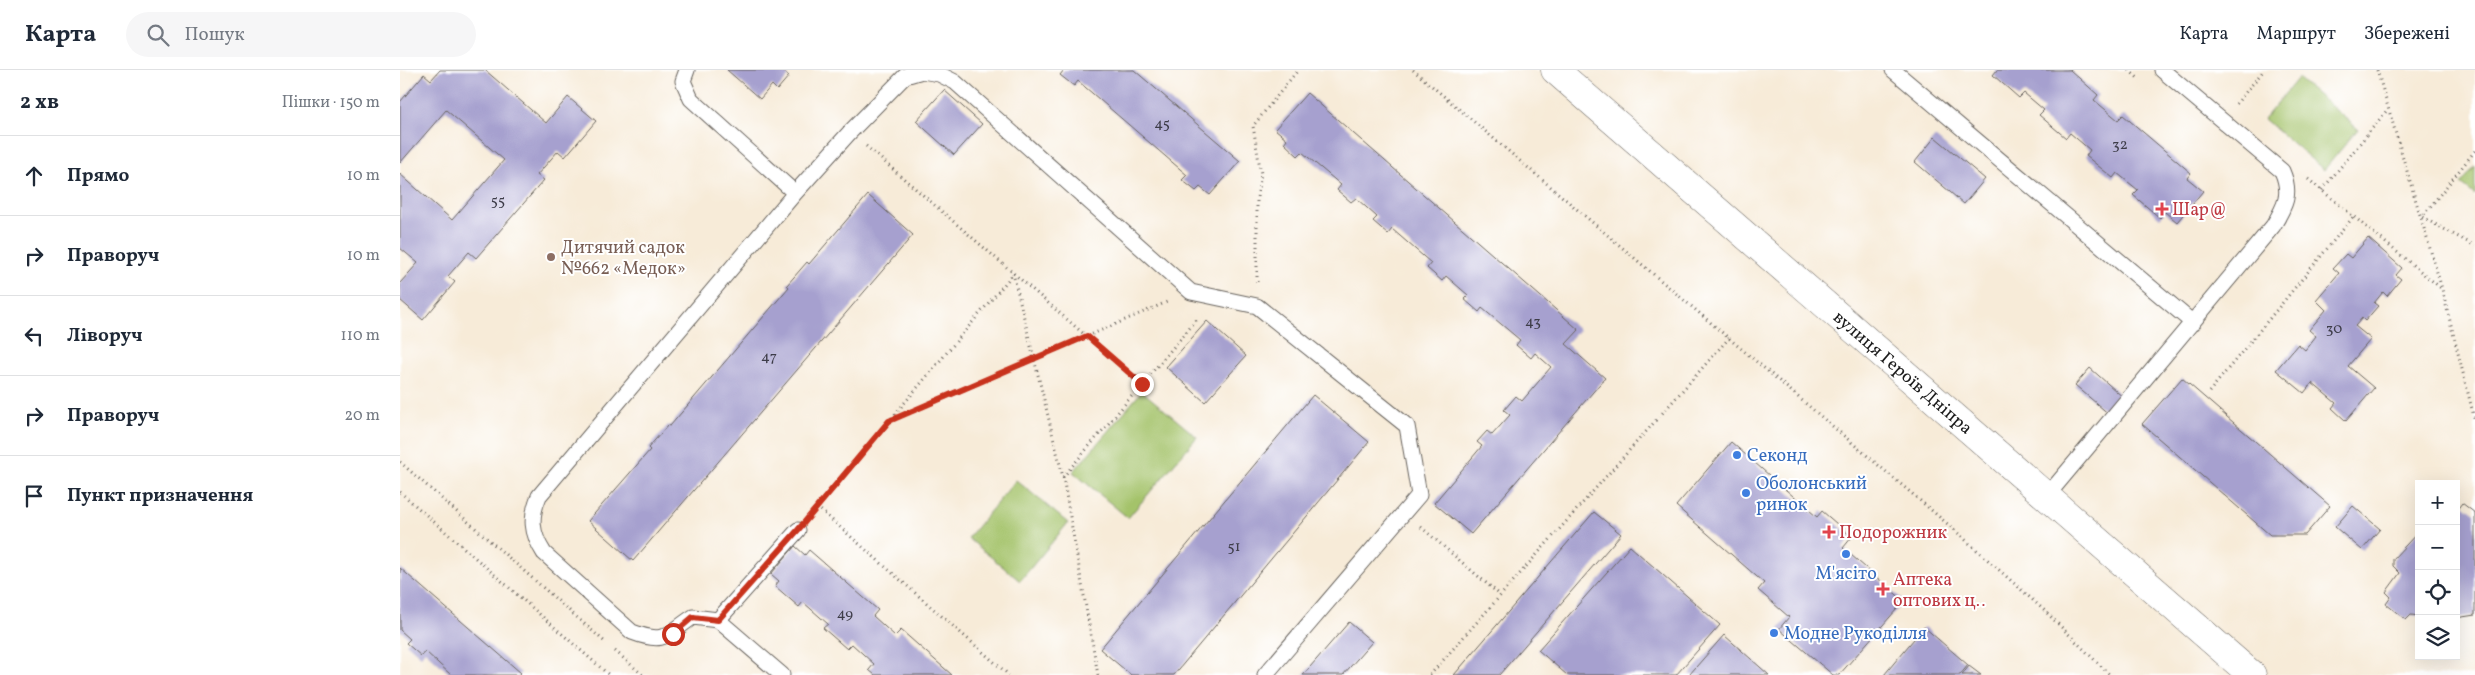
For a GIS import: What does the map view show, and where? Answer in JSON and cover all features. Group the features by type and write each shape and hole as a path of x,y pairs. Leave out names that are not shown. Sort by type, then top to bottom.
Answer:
{"main road":[{"name":"вулиця Героїв Дніпра","path":"1555,70 2252,675"}],"lane":[{"path":"687,70 683,81 691,99 795,193"},
{"path":"1893,70 2193,323"},
{"path":"2046,496 2193,323 2272,226 2286,205 2288,193 2282,171 2162,70"},
{"path":"782,675 718,620 693,617 673,634 660,638 647,637 632,632 544,553 534,533 533,510 540,496 795,193 850,132 905,76 922,71 939,74 955,82 1190,292 1257,306 1407,426 1420,495 1265,675"},
{"path":"718,620 798,530"}],"path":[{"path":"1257,306 1257,198 1261,174 1253,126 1298,70"},
{"path":"1413,70 1950,526 2045,611 2110,675"},
{"path":"2129,70 2143,82"},
{"path":"2376,70 2422,217 2475,420"},
{"path":"2322,190 2388,109"},
{"path":"850,132 1142,384"},
{"path":"2422,217 2475,151"},
{"path":"2308,178 2442,289"},
{"path":"2209,392 2354,216"},
{"path":"2422,217 2475,246"},
{"path":"1014,274 1064,477 1098,675"},
{"path":"798,530 1014,274"},
{"path":"889,421 1190,292"},
{"path":"1064,477 1215,297"},
{"path":"1430,675 1729,338"},
{"path":"400,462 606,643"},
{"path":"400,492 609,675"},
{"path":"817,507 1009,675"},
{"path":"1404,513 1500,596"},
{"path":"613,649 643,675"}],"green space":[{"path":"2298,78 2358,129 2324,170 2264,119"},
{"path":"2475,166 2475,195 2461,184"},
{"path":"1142,391 1197,437 1128,518 1073,472"},
{"path":"1016,480 1068,523 1020,581 968,538"}],"building":[{"path":"440,70 485,70 546,123 568,97 596,121 565,157 558,151 537,175 544,180 476,258 469,252 448,276 455,282 423,320 400,300 400,283 418,263 400,248 400,174 452,220 504,160 446,110 400,163 400,102 424,74 431,80"},
{"path":"727,70 786,70 784,72 789,76 777,90 772,85 760,99"},
{"path":"1064,70 1134,70 1240,161 1210,195 1200,187 1196,191 1182,180 1187,175 1078,81 1074,86 1060,75"},
{"path":"1997,70 2070,70 2098,95 2094,100 2118,120 2123,115 2191,173 2187,178 2203,191 2177,222 2165,212 2160,218 2133,195 2138,190 2117,173 2113,178 2086,156 2090,150 2070,133 2066,138 2039,115 2044,110 2024,93 2019,98 1993,75"},
{"path":"944,90 982,124 954,155 916,121"},
{"path":"1307,93 1579,330 1566,344 1605,378 1471,534 1434,503 1482,446 1477,442 1487,431 1492,435 1510,415 1504,410 1516,396 1522,401 1551,367 1535,353 1531,358 1516,345 1520,340 1482,308 1479,312 1464,299 1468,295 1446,276 1442,281 1427,268 1431,263 1392,229 1388,234 1373,221 1377,217 1356,198 1351,202 1337,190 1341,185 1302,152 1298,156 1284,143 1287,139 1275,129"},
{"path":"1935,137 1985,179 1964,204 1915,162"},
{"path":"868,195 913,235 633,561 588,521 650,450 648,448 668,425 670,426 789,287 787,285 807,262 809,264"},
{"path":"2368,238 2402,268 2396,275 2401,279 2387,296 2383,292 2374,303 2378,306 2365,321 2362,318 2355,326 2371,339 2348,366 2374,388 2346,421 2332,408 2336,403 2312,383 2304,393 2276,370 2298,344 2305,350 2316,336 2309,330 2326,310 2316,300 2339,273 2333,268 2346,254 2351,258"},
{"path":"1207,321 1246,356 1205,402 1166,367"},
{"path":"2090,368 2125,399 2111,416 2075,385"},
{"path":"2182,378 2330,506 2305,535 2270,535 2142,424"},
{"path":"1313,395 1369,442 1174,675 1131,675 1100,649"},
{"path":"1731,442 1817,517 1822,511 1852,537 1843,548 1904,601 1839,675 1833,675 1779,629 1789,617 1758,590 1764,583 1676,506"},
{"path":"2462,503 2475,513 2475,615 2460,617 2460,525 2460,506"},
{"path":"2353,506 2380,529 2362,550 2335,527"},
{"path":"1594,512 1621,534 1499,675 1454,675"},
{"path":"2415,535 2415,616 2411,615 2406,620 2386,604 2391,597 2386,592 2400,573 2393,566 2393,559"},
{"path":"795,546 805,555 809,550 878,610 873,616 895,636 901,630 952,675 875,675 869,670 874,664 852,644 847,649 823,628 828,624 803,602 799,607 775,586 779,581 771,574"},
{"path":"1630,546 1720,625 1676,675 1567,675 1538,650"},
{"path":"400,568 521,673 519,675 451,675 425,651 421,656 406,643 410,639 400,630"},
{"path":"1349,622 1372,642 1343,675 1303,675"},
{"path":"1924,627 1968,665 1960,675 1884,675"},
{"path":"1724,635 1769,675 1689,675"},
{"path":"1969,666 1981,675 1962,675"}],"place":[{"name":"Шар@","path":"2162,209"},
{"name":"Дитячий садок №662 «Медок»","path":"551,257"},
{"name":"Секонд","path":"1737,455"},
{"name":"Оболонський ринок","path":"1746,493"},
{"name":"Подорожник","path":"1829,532"},
{"name":"М'ясіто","path":"1846,554"},
{"name":"Аптека оптових ц‥","path":"1883,589"},
{"name":"Модне Рукоділля","path":"1774,633"}],"route":[{"path":"673,634 693,617 703,616 718,620 798,530 889,421 1087,336 1142,384"}]}
